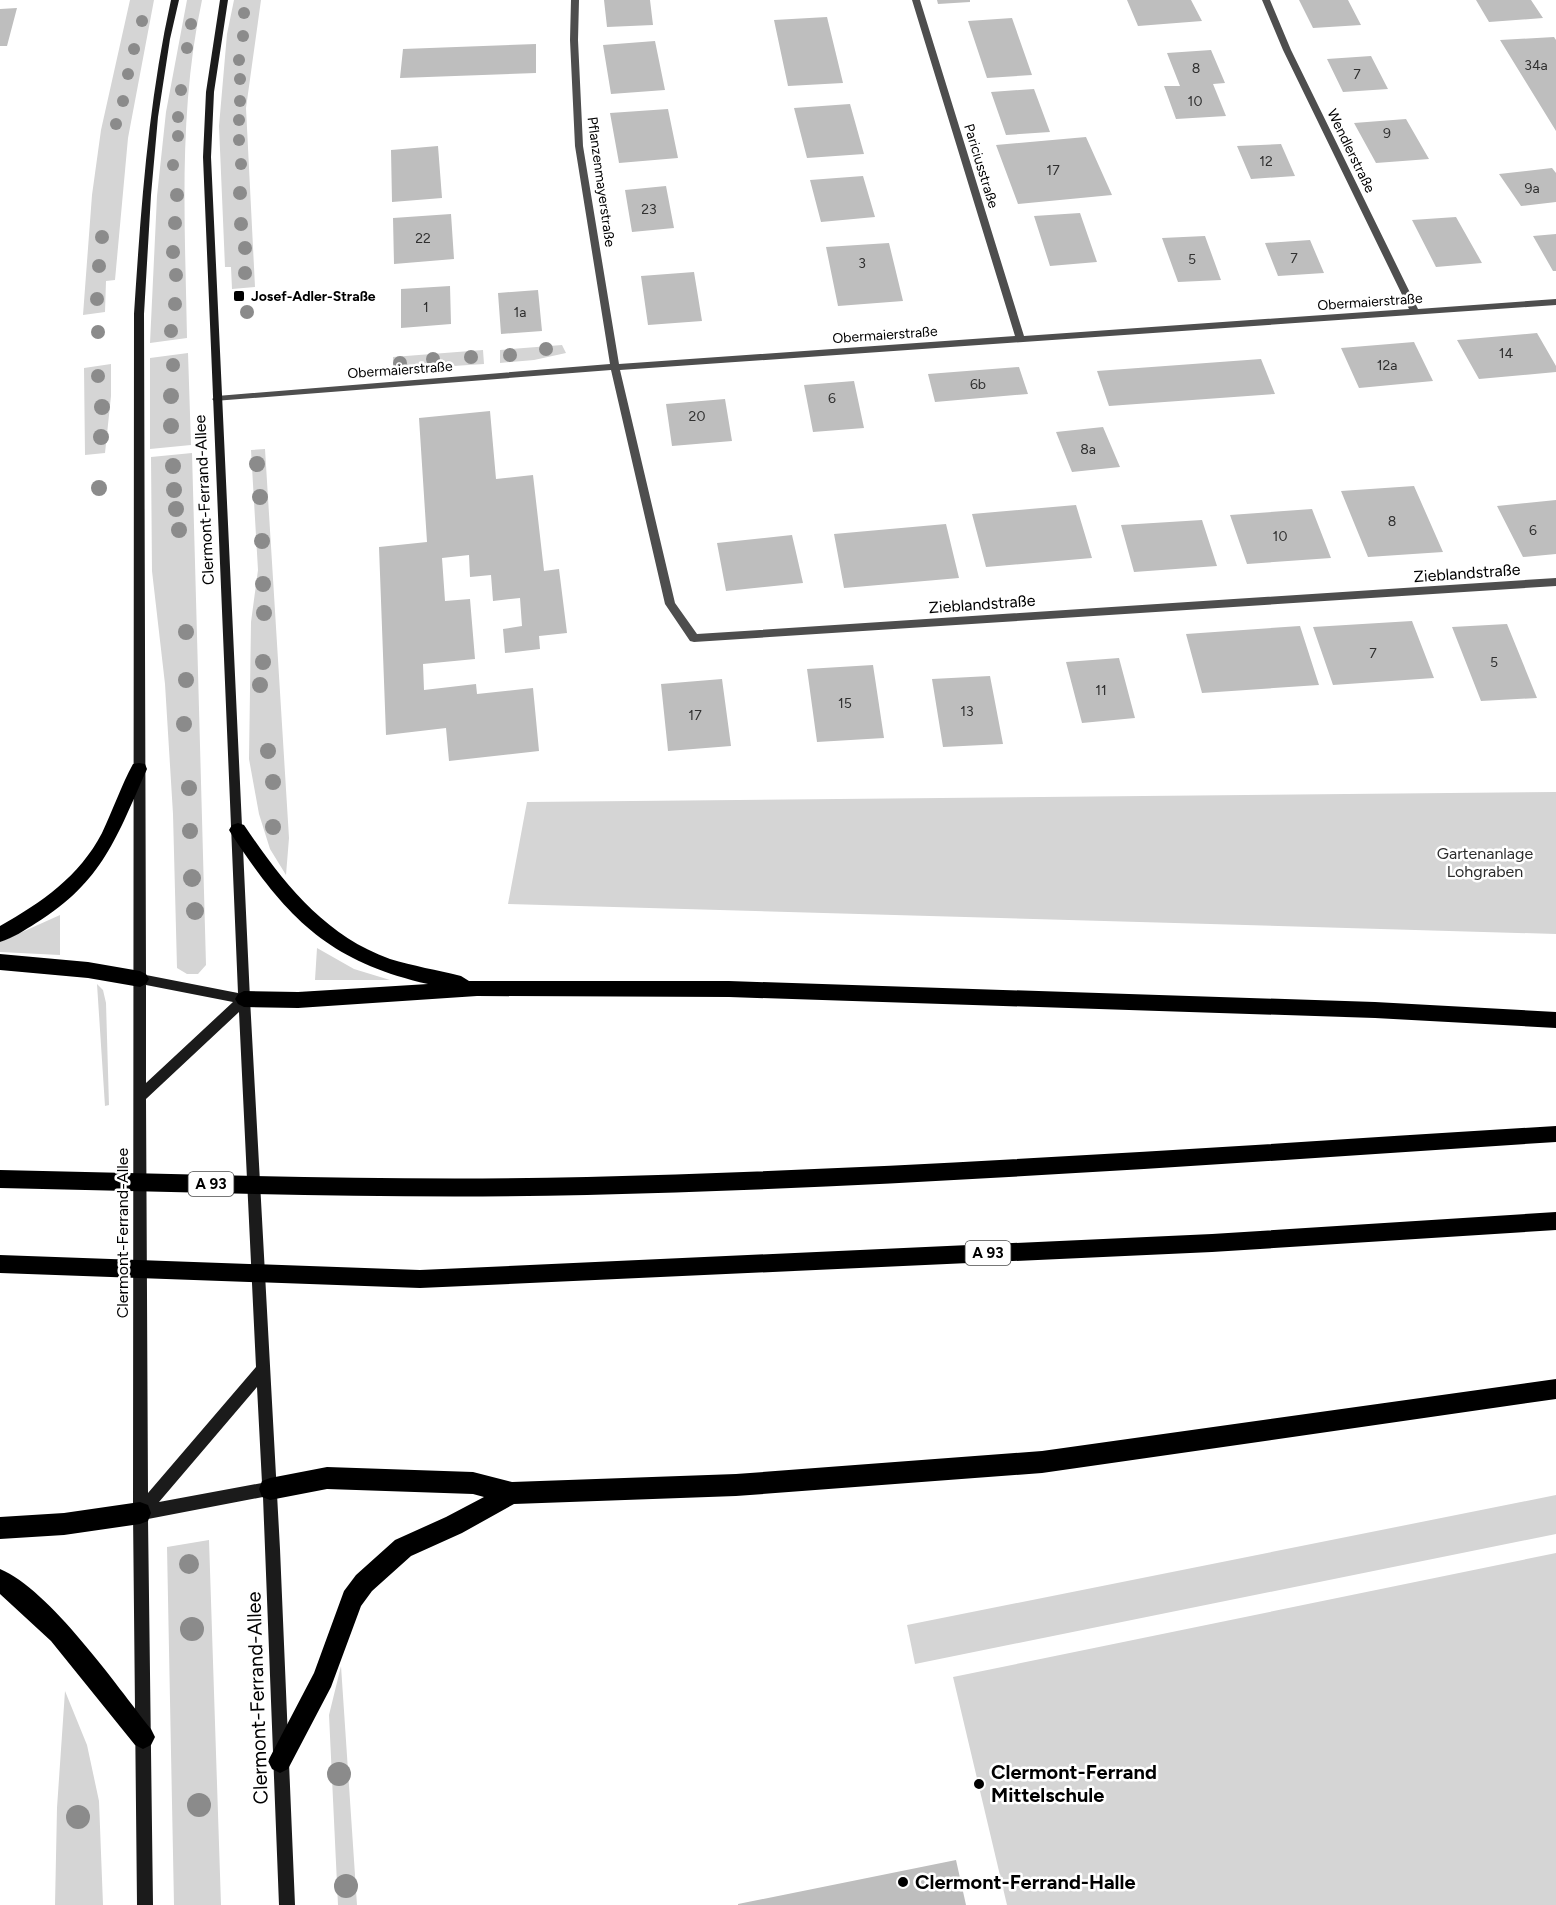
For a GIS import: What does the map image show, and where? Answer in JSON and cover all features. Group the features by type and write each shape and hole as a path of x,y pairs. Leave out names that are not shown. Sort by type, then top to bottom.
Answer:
{"highway":[{"path":"0,934 38,913 71,889 91,866 139,769"},
{"path":"238,830 269,877 307,921 339,942 377,962 477,988"},
{"path":"0,962 88,970 140,979"},
{"path":"244,999 298,1000 477,988 729,989 1376,1010 1556,1020"},
{"name":"A 93","path":"0,1179 421,1188 870,1178 1556,1134"},
{"name":"A 93","path":"0,1264 420,1279 1212,1243 1556,1221"},
{"path":"270,1489 327,1478 473,1483 512,1493 736,1485 1042,1462 1556,1389"},
{"path":"280,1761 323,1679 352,1599 364,1583 403,1548 454,1525 512,1493"},
{"path":"0,1528 64,1524 140,1513"},
{"path":"0,1580 28,1600 71,1646 143,1737"}],"street":[{"name":"Clermont-Ferrand-Allee","path":"146,1905 140,1513 139,314 148,157 166,37 176,0"},
{"name":"Clermont-Ferrand-Allee","path":"224,0 210,92 207,157 244,999 270,1489 287,1905"},
{"name":"Pflanzenmayerstraße","path":"575,0 574,40 579,146 615,367"},
{"name":"Pariciusstraße","path":"916,0 1020,339"},
{"name":"Wendlerstraße","path":"1266,0 1287,50 1414,312"},
{"name":"Obermaierstraße","path":"217,399 615,367 1556,302"},
{"name":"Zieblandstraße","path":"615,367 670,604 694,638 1556,582"},
{"path":"140,979 244,999"},
{"path":"140,1098 244,999"},
{"path":"140,1513 264,1369"},
{"path":"140,1513 270,1489"}],"green space":[{"path":"130,0 154,0 128,138 115,280 106,281 105,312 83,315 92,195 101,130"},
{"path":"187,0 202,0 194,42 186,126 187,338 150,343 157,196 166,112"},
{"path":"234,0 261,0 246,108 255,287 232,289 231,267 225,267 219,126 227,34"},
{"path":"562,345 566,353 534,360 500,363 500,350"},
{"path":"483,350 484,364 393,370 393,357"},
{"path":"188,353 191,445 150,449 150,358"},
{"path":"111,364 111,396 105,453 85,455 84,368"},
{"path":"265,449 289,838 286,875 270,849 259,814 249,759 251,622 258,570 251,450"},
{"path":"192,453 206,965 198,974 187,974 177,968 173,814 165,684 152,571 151,457"},
{"name":"Gartenanlage Lohgraben","path":"1556,792 1556,934 508,904 527,802"},
{"path":"60,915 60,955 0,952 0,942"},
{"path":"317,948 354,969 390,980 315,980"},
{"path":"97,984 103,990 106,1003 109,1105 105,1106"},
{"path":"1556,1495 1556,1534 915,1664 907,1625"},
{"path":"209,1540 221,1905 174,1905 167,1547"},
{"path":"1556,1553 1556,1905 1007,1905 953,1677"},
{"path":"341,1666 357,1905 338,1905 329,1715"},
{"path":"65,1691 87,1745 99,1801 103,1905 55,1905 57,1808"}],"building":[{"path":"604,0 650,0 653,25 607,27"},
{"path":"937,0 970,0 970,2 938,4"},
{"path":"1127,0 1191,0 1202,21 1138,26"},
{"path":"1299,0 1348,0 1361,25 1313,28"},
{"path":"1476,0 1531,0 1543,18 1489,22"},
{"path":"17,8 7,46 0,46 0,9"},
{"path":"827,17 843,83 788,86 774,20"},
{"path":"1012,18 1032,75 987,78 968,21"},
{"path":"1554,37 1556,40 1556,131 1500,40"},
{"path":"655,41 665,90 611,94 603,45"},
{"path":"536,44 536,73 400,78 403,49"},
{"path":"1211,50 1225,83 1213,84 1226,116 1176,119 1164,86 1180,86 1167,53"},
{"path":"1371,56 1388,89 1343,92 1327,59"},
{"path":"1034,89 1050,132 1006,135 991,92"},
{"path":"850,104 864,154 807,158 794,108"},
{"path":"668,109 678,158 619,163 610,113"},
{"path":"1406,119 1429,159 1376,163 1354,123"},
{"path":"1086,137 1112,195 1018,204 996,145"},
{"path":"1281,144 1295,176 1251,179 1237,146"},
{"path":"438,146 442,198 392,202 391,150"},
{"path":"1552,168 1556,173 1556,202 1521,206 1499,174"},
{"path":"863,176 875,217 821,222 810,180"},
{"path":"666,186 674,228 632,232 625,190"},
{"path":"1080,213 1097,262 1050,266 1034,216"},
{"path":"451,214 454,259 394,264 393,218"},
{"path":"1456,217 1482,263 1436,267 1412,220"},
{"path":"1556,234 1556,271 1553,271 1533,236"},
{"path":"1205,236 1221,280 1178,282 1162,238"},
{"path":"1310,240 1324,273 1278,276 1265,243"},
{"path":"889,243 903,301 838,306 826,247"},
{"path":"694,272 702,321 648,325 641,276"},
{"path":"450,286 451,324 401,328 401,289"},
{"path":"538,290 542,331 501,334 498,293"},
{"path":"1537,333 1556,366 1556,372 1479,379 1457,340"},
{"path":"1414,342 1433,381 1359,388 1341,348"},
{"path":"1261,359 1275,394 1109,406 1097,371"},
{"path":"1019,367 1028,394 935,402 928,374"},
{"path":"854,381 864,428 813,432 804,385"},
{"path":"725,399 732,441 672,446 666,404"},
{"path":"490,411 496,479 533,475 544,571 559,569 567,633 539,636 540,649 505,653 503,629 522,626 520,598 493,601 491,575 470,577 469,555 442,558 445,601 470,599 475,659 423,664 424,690 476,684 477,694 533,688 539,751 449,761 446,728 386,735 379,547 427,542 419,418"},
{"path":"1103,427 1120,467 1072,472 1056,432"},
{"path":"1414,486 1443,552 1368,557 1341,491"},
{"path":"1556,500 1556,554 1523,557 1497,506"},
{"path":"1076,505 1092,558 986,567 972,514"},
{"path":"1312,509 1331,558 1247,564 1230,515"},
{"path":"1202,520 1217,566 1134,572 1121,525"},
{"path":"946,524 959,578 844,588 834,534"},
{"path":"792,535 803,583 726,591 717,543"},
{"path":"1412,621 1434,678 1333,685 1313,627"},
{"path":"1507,624 1537,698 1481,701 1452,627"},
{"path":"1300,626 1319,685 1202,693 1186,634"},
{"path":"1119,658 1135,718 1082,723 1066,662"},
{"path":"873,665 884,738 817,742 807,669"},
{"path":"990,676 1003,744 943,747 932,679"},
{"path":"722,679 731,746 668,751 661,684"},
{"name":"Clermont-Ferrand-Halle","path":"956,1860 966,1905 738,1905 738,1904"}],"place":[{"name":"Josef-Adler-Straße","path":"239,296"},
{"name":"Clermont-Ferrand Mittelschule","path":"979,1784"},
{"name":"Clermont-Ferrand-Halle","path":"903,1882"}]}
